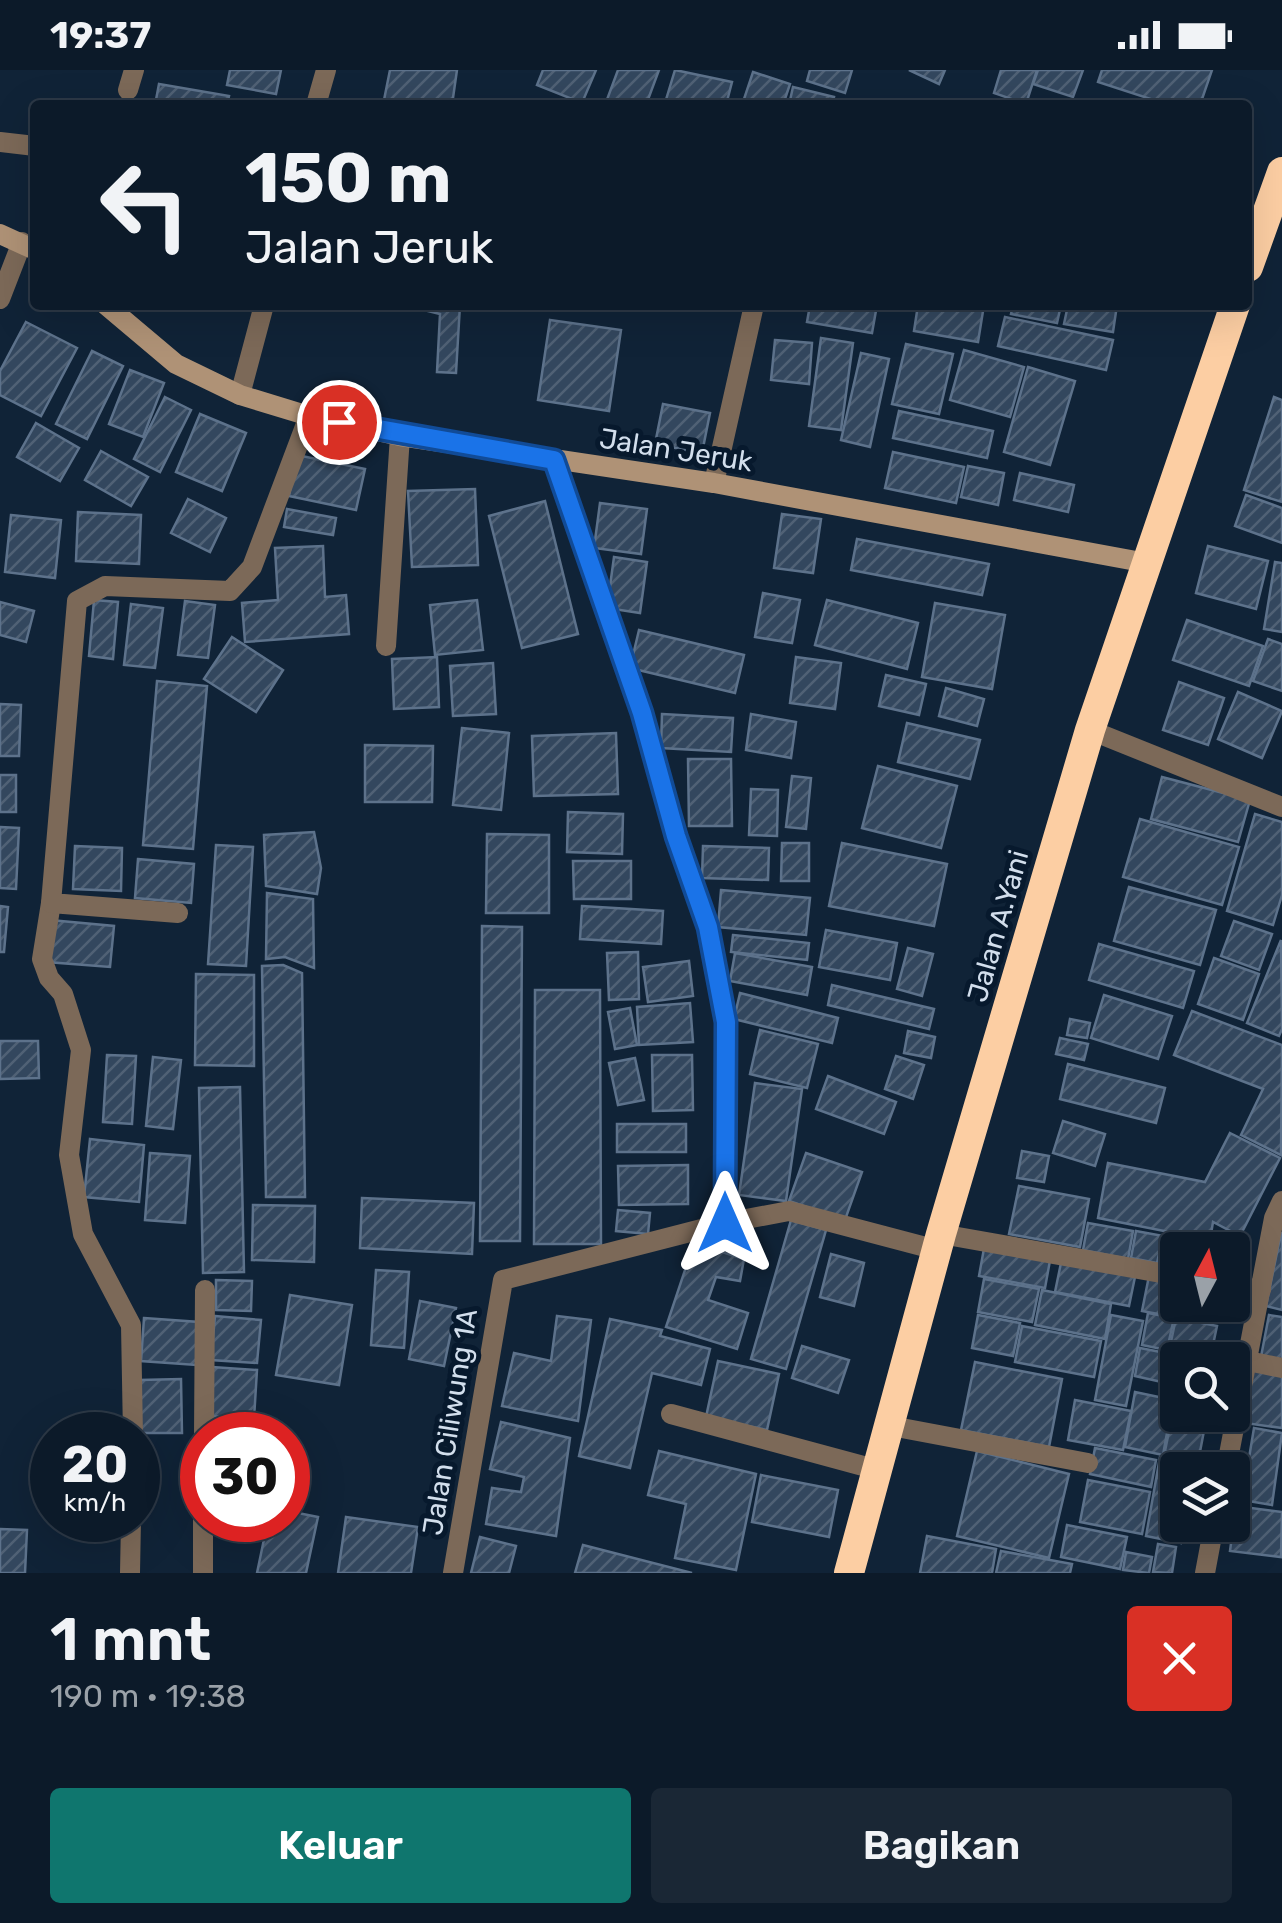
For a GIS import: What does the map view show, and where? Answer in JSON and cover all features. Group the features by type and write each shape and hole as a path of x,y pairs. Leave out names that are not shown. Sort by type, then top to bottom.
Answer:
{"highway":[{"path":"1252,261 1271,234 1282,172"},
{"name":"Jalan A.Yani","path":"849,1573 939,1242 1090,730 1233,310"}],"main road":[{"path":"0,234 28,246"},
{"name":"Jalan Jeruk","path":"112,310 176,364 240,395 309,416 400,436 714,483 1146,563"}],"street":[{"path":"317,100 326,70"},
{"path":"0,142 30,145"},
{"path":"0,299 28,246"},
{"path":"240,395 263,310"},
{"path":"714,483 753,310"},
{"path":"133,1412 131,1325 83,1234 69,1155 80,1050 63,994 49,978 42,959 51,903 77,602 105,586 230,591 242,583 252,568 309,416"},
{"path":"386,646 400,436"},
{"path":"554,460 642,713 676,836 708,927 726,1022 725,1223 789,1211 939,1242 1160,1273"},
{"path":"1090,730 1282,807"},
{"path":"51,903 178,912"},
{"path":"1250,1285 1282,1201"},
{"name":"Jalan Ciliwung 1A","path":"453,1573 503,1280 725,1223"},
{"path":"204,1412 205,1290"},
{"path":"1250,1362 1282,1368"},
{"path":"671,1414 878,1470"},
{"path":"891,1426 1088,1463"},
{"path":"130,1573 131,1542"},
{"path":"203,1542 203,1573"},
{"path":"1205,1573 1211,1542"}],"building":[{"path":"230,70 281,70 276,94 227,85"},
{"path":"390,70 457,70 453,100 384,100"},
{"path":"543,70 596,70 583,100 537,85"},
{"path":"618,70 659,70 648,100 607,100"},
{"path":"675,70 732,82 727,100 666,100"},
{"path":"810,70 852,70 845,93 807,81"},
{"path":"909,70 945,70 939,84"},
{"path":"1001,70 1037,70 1027,100 994,93"},
{"path":"1038,70 1083,70 1073,97 1033,84"},
{"path":"1102,70 1212,70 1202,100 1154,100 1098,82"},
{"path":"753,72 790,84 785,100 744,100"},
{"path":"159,84 229,96 228,100 156,100"},
{"path":"793,87 834,97 833,100 790,100"},
{"path":"424,310 460,310 456,373 437,372 440,314"},
{"path":"809,310 876,310 872,333 807,322"},
{"path":"917,310 983,310 978,342 914,331"},
{"path":"1012,310 1060,310 1057,323 1011,314"},
{"path":"1067,310 1116,310 1113,332 1064,324"},
{"path":"1005,317 1113,340 1106,370 998,346"},
{"path":"550,320 621,330 609,411 538,400"},
{"path":"26,322 77,348 41,416 0,395 0,371"},
{"path":"821,338 853,343 841,430 809,426"},
{"path":"775,340 812,343 809,384 771,380"},
{"path":"906,344 953,354 939,414 892,404"},
{"path":"964,350 1024,367 1010,417 950,400"},
{"path":"92,351 123,366 87,439 56,424"},
{"path":"861,353 889,359 870,447 841,440"},
{"path":"1028,367 1075,381 1050,465 1004,452"},
{"path":"130,370 164,383 143,437 109,424"},
{"path":"165,397 191,410 160,472 134,459"},
{"path":"1274,397 1282,400 1282,502 1244,490"},
{"path":"663,404 710,413 702,453 655,444"},
{"path":"899,411 993,431 987,458 893,438"},
{"path":"200,414 246,433 222,491 176,472"},
{"path":"36,423 79,448 60,481 17,457"},
{"path":"101,451 148,477 131,506 85,480"},
{"path":"893,452 964,467 956,503 885,488"},
{"path":"297,455 365,469 356,510 289,496"},
{"path":"968,466 1004,473 998,505 961,497"},
{"path":"1020,473 1074,485 1068,512 1014,500"},
{"path":"475,489 478,565 412,567 408,491"},
{"path":"1246,495 1282,508 1282,543 1235,526"},
{"path":"188,499 226,518 210,552 171,533"},
{"path":"545,501 578,634 522,648 489,516"},
{"path":"600,503 647,509 641,554 594,548"},
{"path":"287,509 336,518 333,535 284,527"},
{"path":"78,512 141,515 139,564 76,561"},
{"path":"782,514 821,519 813,573 774,568"},
{"path":"11,515 61,520 55,578 5,572"},
{"path":"857,539 989,564 982,595 851,570"},
{"path":"323,546 325,597 346,595 349,634 245,642 242,603 278,600 275,548"},
{"path":"1208,546 1268,561 1256,609 1196,593"},
{"path":"614,557 647,562 640,613 607,608"},
{"path":"1275,562 1282,563 1282,632 1264,629"},
{"path":"763,593 800,600 792,643 755,637"},
{"path":"94,600 118,602 113,659 89,656"},
{"path":"477,600 483,650 435,655 430,605"},
{"path":"827,600 918,623 907,669 815,645"},
{"path":"185,601 215,605 208,658 178,655"},
{"path":"0,602 34,611 26,642 0,635"},
{"path":"935,603 1005,615 992,689 922,677"},
{"path":"131,604 163,608 155,668 124,665"},
{"path":"1187,620 1263,646 1249,686 1173,660"},
{"path":"639,630 744,655 735,693 630,668"},
{"path":"232,637 283,670 256,712 204,679"},
{"path":"1268,639 1282,644 1282,691 1253,681"},
{"path":"437,657 439,707 394,709 392,659"},
{"path":"796,657 841,663 835,709 790,703"},
{"path":"493,663 496,714 453,716 450,666"},
{"path":"886,675 926,684 919,715 879,706"},
{"path":"157,681 207,686 193,849 143,845"},
{"path":"1179,682 1224,698 1208,745 1163,730"},
{"path":"946,688 984,699 977,726 939,716"},
{"path":"1238,692 1282,711 1262,758 1218,739"},
{"path":"0,704 21,705 19,756 0,756"},
{"path":"662,714 733,718 731,752 661,748"},
{"path":"751,714 796,722 791,758 746,750"},
{"path":"907,723 980,740 970,779 898,762"},
{"path":"462,728 509,733 501,810 453,805"},
{"path":"616,733 618,794 534,796 532,736"},
{"path":"365,745 433,746 432,802 365,802"},
{"path":"688,759 731,759 732,826 689,826"},
{"path":"878,766 957,786 941,848 862,828"},
{"path":"0,775 16,775 16,812 0,812"},
{"path":"792,776 811,778 806,829 786,827"},
{"path":"1162,777 1250,800 1238,842 1151,819"},
{"path":"751,789 778,790 777,836 749,835"},
{"path":"568,812 623,814 622,854 567,852"},
{"path":"1255,814 1282,822 1282,895 1273,925 1227,911"},
{"path":"1140,819 1239,847 1222,905 1123,877"},
{"path":"0,827 19,828 16,889 0,888"},
{"path":"314,832 321,868 317,894 266,886 264,835"},
{"path":"487,834 549,835 549,913 486,913"},
{"path":"782,843 809,843 809,881 781,881"},
{"path":"842,843 947,864 934,926 829,906"},
{"path":"216,845 253,847 246,966 208,964"},
{"path":"75,846 122,848 121,891 73,889"},
{"path":"703,846 769,848 768,880 702,878"},
{"path":"138,859 194,864 191,903 135,898"},
{"path":"573,861 631,861 631,899 574,899"},
{"path":"1129,887 1216,910 1200,965 1114,941"},
{"path":"721,890 810,898 806,935 718,927"},
{"path":"267,893 313,899 314,968 285,957 266,959"},
{"path":"0,906 8,907 4,952 0,952"},
{"path":"582,906 663,911 661,944 580,939"},
{"path":"50,920 114,926 110,967 47,962"},
{"path":"1234,921 1272,934 1259,970 1221,956"},
{"path":"482,926 522,927 520,1241 480,1241"},
{"path":"826,930 897,943 890,980 819,967"},
{"path":"733,935 809,943 807,960 731,952"},
{"path":"1281,940 1282,1029 1279,1036 1247,1023"},
{"path":"1099,944 1194,971 1183,1008 1089,980"},
{"path":"908,948 933,954 922,996 897,989"},
{"path":"638,952 639,999 609,1000 607,953"},
{"path":"735,953 812,967 807,995 730,981"},
{"path":"1214,958 1259,974 1243,1020 1198,1004"},
{"path":"689,961 693,996 648,1002 643,967"},
{"path":"283,965 302,973 305,1197 266,1197 262,966"},
{"path":"196,974 254,975 254,1066 195,1065"},
{"path":"832,985 934,1009 929,1029 828,1005"},
{"path":"535,990 600,990 601,1244 534,1244"},
{"path":"740,993 838,1018 832,1043 734,1019"},
{"path":"1104,995 1172,1016 1158,1059 1091,1038"},
{"path":"690,1003 693,1042 639,1045 637,1007"},
{"path":"630,1008 637,1045 615,1049 608,1012"},
{"path":"1192,1011 1282,1045 1281,1155 1241,1135 1263,1089 1174,1055"},
{"path":"1070,1019 1090,1023 1087,1038 1067,1035"},
{"path":"760,1030 818,1044 807,1088 750,1074"},
{"path":"908,1031 935,1037 931,1058 904,1053"},
{"path":"1060,1038 1088,1044 1084,1060 1056,1054"},
{"path":"0,1041 38,1041 39,1078 0,1079"},
{"path":"107,1055 136,1056 132,1124 103,1122"},
{"path":"652,1055 692,1055 693,1110 653,1111"},
{"path":"896,1056 924,1065 913,1099 885,1089"},
{"path":"153,1057 181,1060 173,1129 146,1126"},
{"path":"635,1058 644,1100 618,1105 609,1063"},
{"path":"1068,1064 1165,1088 1156,1123 1060,1099"},
{"path":"828,1076 896,1102 884,1134 816,1109"},
{"path":"755,1083 802,1089 786,1201 739,1195"},
{"path":"240,1087 244,1272 203,1273 199,1088"},
{"path":"1063,1121 1105,1134 1095,1166 1053,1153"},
{"path":"617,1124 686,1124 686,1152 617,1152"},
{"path":"1230,1133 1280,1158 1242,1232 1232,1232 1213,1222 1211,1232 1169,1232 1098,1218 1108,1163 1205,1182"},
{"path":"90,1139 144,1145 139,1202 84,1197"},
{"path":"1022,1151 1049,1156 1044,1182 1017,1178"},
{"path":"150,1153 190,1156 185,1223 145,1220"},
{"path":"806,1153 862,1172 845,1220 789,1201"},
{"path":"688,1165 688,1204 619,1205 618,1166"},
{"path":"1019,1186 1089,1199 1080,1247 1009,1234"},
{"path":"362,1198 474,1203 472,1254 360,1248"},
{"path":"253,1205 315,1206 314,1262 252,1260"},
{"path":"618,1210 650,1213 648,1234 616,1231"},
{"path":"791,1220 826,1230 786,1369 751,1359"},
{"path":"1088,1223 1133,1231 1128,1259 1083,1250"},
{"path":"1136,1231 1160,1235 1157,1263 1131,1258"},
{"path":"1282,1233 1282,1310 1266,1306"},
{"path":"694,1243 744,1259 740,1281 716,1277 708,1300 748,1313 737,1349 666,1327"},
{"path":"985,1243 1051,1255 1045,1288 979,1276"},
{"path":"831,1254 864,1263 854,1306 820,1297"},
{"path":"1062,1258 1136,1272 1129,1306 1055,1292"},
{"path":"376,1270 409,1272 404,1348 371,1345"},
{"path":"1150,1271 1160,1273 1160,1314 1142,1311"},
{"path":"984,1279 1039,1289 1032,1322 978,1312"},
{"path":"216,1280 252,1281 251,1311 216,1310"},
{"path":"1042,1290 1111,1304 1105,1339 1035,1325"},
{"path":"290,1295 352,1305 339,1385 276,1375"},
{"path":"420,1301 456,1308 444,1366 409,1359"},
{"path":"1148,1313 1160,1315 1160,1322 1173,1322 1169,1342 1160,1342 1160,1349 1142,1345"},
{"path":"978,1315 1020,1323 1013,1356 972,1348"},
{"path":"1111,1315 1143,1321 1126,1406 1095,1400"},
{"path":"1269,1315 1282,1317 1282,1366 1260,1362"},
{"path":"215,1316 261,1320 257,1363 211,1360"},
{"path":"557,1316 591,1320 578,1421 502,1406 514,1353 551,1361"},
{"path":"144,1318 199,1322 196,1365 141,1361"},
{"path":"610,1319 662,1330 660,1336 710,1349 701,1385 652,1373 630,1468 579,1456"},
{"path":"1175,1322 1217,1326 1214,1342 1171,1342"},
{"path":"1022,1326 1101,1341 1094,1377 1015,1362"},
{"path":"802,1346 849,1360 838,1393 792,1378"},
{"path":"1140,1348 1160,1352 1160,1382 1135,1376"},
{"path":"718,1361 779,1374 767,1430 706,1417"},
{"path":"975,1362 1062,1379 1049,1447 961,1430"},
{"path":"212,1367 257,1370 254,1412 208,1412"},
{"path":"1252,1367 1282,1371 1282,1428 1250,1424"},
{"path":"181,1379 180,1433 160,1433 160,1412 140,1412 140,1380"},
{"path":"1135,1392 1160,1397 1160,1432 1167,1432 1164,1452 1125,1447"},
{"path":"1075,1400 1131,1411 1123,1450 1068,1440"},
{"path":"501,1422 570,1438 556,1536 486,1524 492,1488 521,1492 524,1477 490,1469"},
{"path":"1254,1428 1282,1433 1272,1505 1250,1501"},
{"path":"1169,1432 1204,1432 1200,1452 1165,1451"},
{"path":"1095,1448 1156,1460 1151,1487 1090,1474"},
{"path":"659,1451 756,1474 736,1570 675,1558 686,1504 648,1495"},
{"path":"977,1451 1069,1474 1049,1558 957,1536"},
{"path":"1160,1457 1160,1539 1146,1536"},
{"path":"761,1475 838,1490 829,1537 752,1522"},
{"path":"1088,1480 1150,1492 1142,1534 1080,1522"},
{"path":"1250,1508 1282,1512 1281,1557 1230,1551 1231,1542 1250,1542"},
{"path":"310,1515 318,1517 306,1573 257,1573 263,1542 310,1542"},
{"path":"346,1517 418,1527 411,1573 338,1573"},
{"path":"1067,1525 1127,1537 1120,1569 1061,1557"},
{"path":"0,1529 27,1530 25,1573 0,1573"},
{"path":"927,1536 996,1549 992,1573 920,1573"},
{"path":"480,1537 516,1546 509,1573 471,1573"},
{"path":"1158,1544 1176,1547 1172,1573 1153,1572"},
{"path":"583,1545 692,1573 575,1573"},
{"path":"1001,1551 1072,1564 1070,1573 996,1573"},
{"path":"1126,1552 1152,1557 1149,1573 1123,1570"}],"route":[{"path":"339,422 400,436 554,460 642,713 676,836 708,927 726,1022 725,1223"}]}
